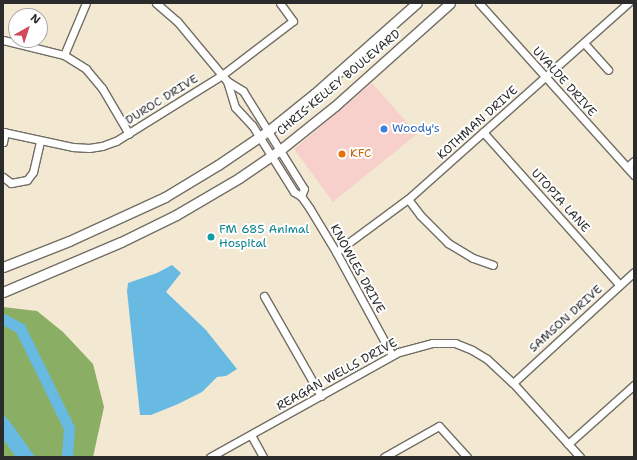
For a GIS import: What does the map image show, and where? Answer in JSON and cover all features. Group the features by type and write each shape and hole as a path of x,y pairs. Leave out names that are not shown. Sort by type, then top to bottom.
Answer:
{"main road":[{"name":"CHRIS KELLEY BOULEVARD","path":"3,268 69,241 165,198 218,165 264,133 314,94 417,3"},
{"name":"CHRIS KELLEY BOULEVARD","path":"3,292 121,242 176,215 239,178 280,150 335,106 450,3"}],"street":[{"path":"64,55 86,3"},
{"name":"KNOWLES DRIVE","path":"156,3 177,21 227,81 243,91 264,133 272,155 294,192 301,196 336,252 392,355"},
{"name":"DUROC DRIVE","path":"4,132 40,141 73,147 89,148 102,146 129,134 222,75 293,22 280,3"},
{"name":"UVALDE DRIVE","path":"479,3 634,175"},
{"name":"KOTHMAN DRIVE","path":"336,252 408,199 628,3"},
{"path":"3,40 64,55 86,69 94,77 129,134"},
{"path":"584,42 608,70"},
{"name":"KNOWLES DRIVE","path":"227,81 235,107 252,125 264,133 280,150 304,189 301,196"},
{"path":"3,142 4,132"},
{"name":"UTOPIA LANE","path":"483,132 620,285"},
{"path":"3,176 11,183 27,180 33,172 40,141"},
{"path":"627,167 634,161"},
{"path":"408,199 420,215 448,243 473,258 493,265"},
{"name":"SAMSON DRIVE","path":"512,383 634,272"},
{"path":"264,296 321,396"},
{"name":"REAGAN WELLS DRIVE","path":"210,457 392,355 425,343 455,343 472,350 487,359 512,383 580,457"},
{"path":"568,444 634,384"},
{"path":"384,457 439,426 467,457"},
{"path":"251,435 263,457"}],"shaded area":[{"path":"372,83 417,134 333,202 294,149"}],"green space":[{"path":"3,307 37,311 63,332 93,364 104,407 93,457 3,457"}],"water":[{"path":"172,265 181,273 166,292 206,330 237,369 226,376 217,377 202,392 178,404 151,415 140,415 127,291 128,283 157,273"},
{"path":"3,414 35,457 16,457 3,439"}],"waterway":[{"path":"3,319 20,328 69,428 67,457"}],"place":[{"name":"Woody's","path":"384,129"},
{"name":"KFC","path":"342,154"},
{"name":"FM 685 Animal Hospital","path":"211,237"}]}
